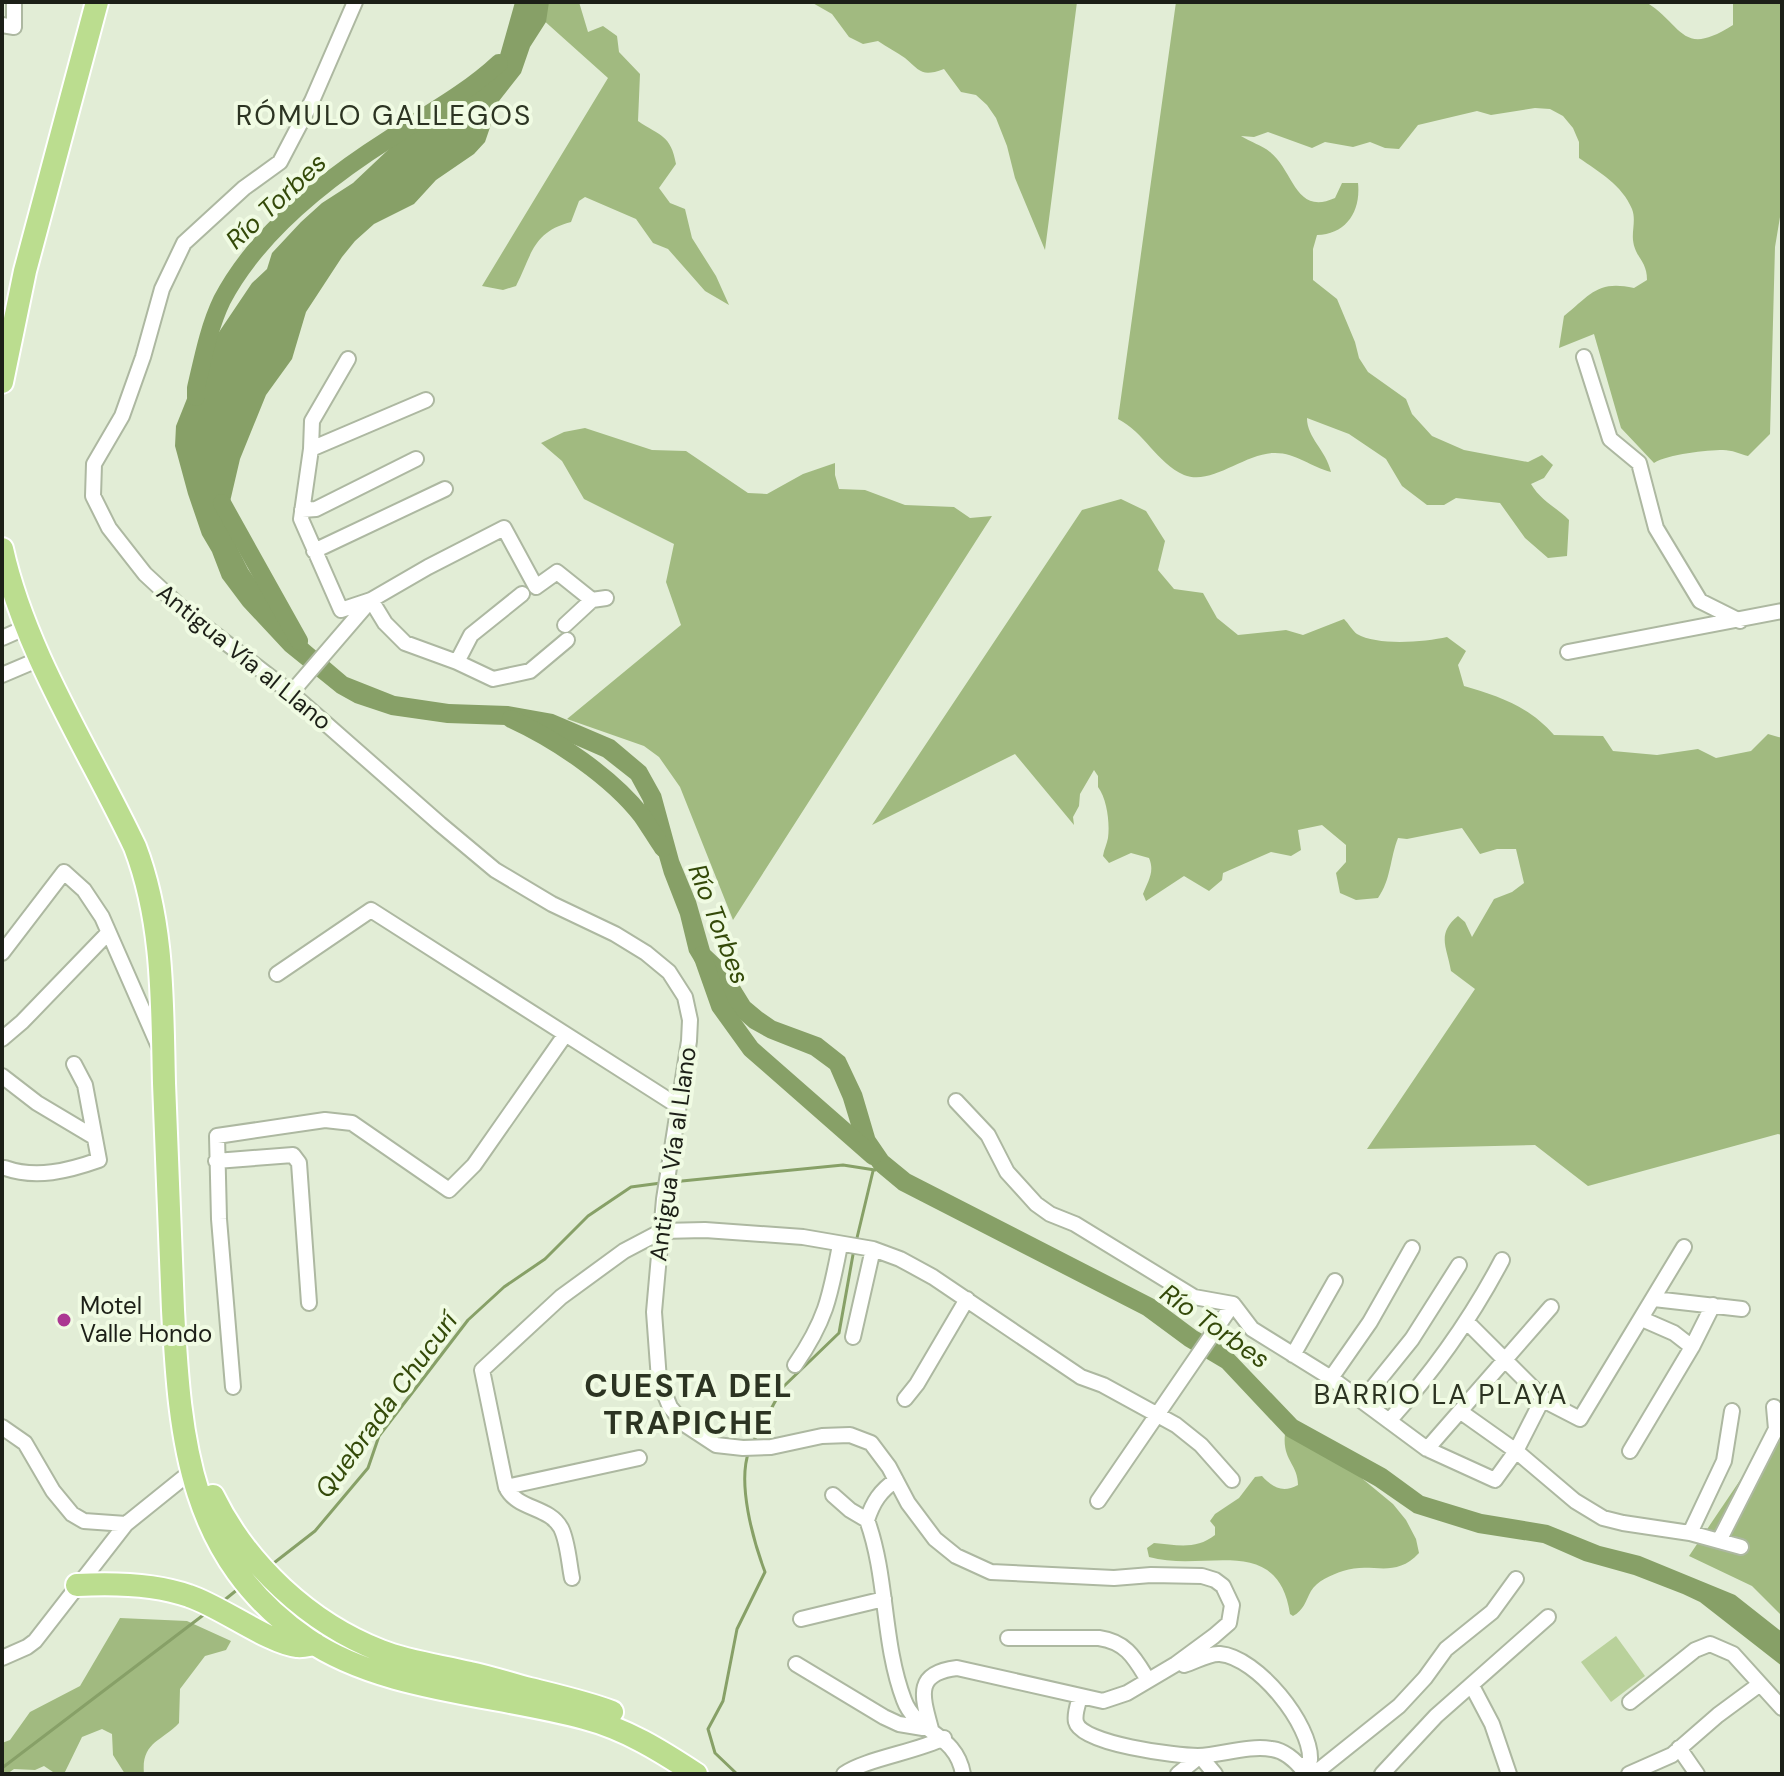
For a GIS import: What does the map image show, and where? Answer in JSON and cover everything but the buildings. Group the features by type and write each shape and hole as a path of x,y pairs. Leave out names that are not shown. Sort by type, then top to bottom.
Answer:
{"highway":[{"path":"2,382 25,271 97,2"},
{"path":"4,564 27,627 124,822 146,876 153,905 162,981 176,1358 181,1417 195,1487 205,1515 234,1569 257,1598 315,1644 363,1665 427,1686 588,1718 637,1737 696,1774"},
{"path":"193,1470 207,1484 223,1518 251,1558 304,1607 354,1638 381,1651 619,1714 663,1738 712,1774"},
{"path":"77,1585 105,1584 171,1591 223,1610 280,1641 297,1646 315,1644"}],"street":[{"path":"2,25 14,27 14,2"},
{"name":"Antigua Vía al Llano","path":"355,2 312,101 280,162 244,188 184,243 162,289 122,416 94,464 93,496 109,528 145,574 196,621 291,693 495,870 646,953 669,972 685,997 690,1020 687,1062 678,1106 654,1312 655,1347 663,1394 684,1424 716,1445 743,1448 771,1447 822,1436 850,1435 871,1443 908,1503 935,1539 956,1556 991,1572 1114,1578 1183,1575 1215,1580 1229,1595 1232,1605 1229,1623 1176,1664 1127,1693 1103,1701 957,1668 941,1670 928,1680 922,1693 931,1729"},
{"path":"1584,357 1610,439 1639,463 1656,528 1700,601 1740,621"},
{"path":"348,359 312,421 301,519 341,610 371,600 504,528 536,587 557,572 599,599 565,625"},
{"path":"311,449 426,400"},
{"path":"302,510 316,509 416,459"},
{"path":"314,551 445,489"},
{"path":"457,662 471,635 522,594"},
{"path":"291,693 371,600"},
{"path":"371,600 385,623 405,643 493,679 530,671 567,640"},
{"path":"1568,652 1782,611"},
{"path":"2,638 27,627"},
{"path":"2,675 42,658"},
{"path":"2,953 64,872 84,890 102,917 164,1056"},
{"path":"277,974 371,910 678,1106"},
{"path":"2,1039 108,933"},
{"path":"233,1387 216,1161 217,1136 325,1120 352,1123 449,1190 474,1165 565,1035"},
{"path":"5,1168 23,1175 72,1170 99,1160 85,1085 74,1064"},
{"path":"2,1076 37,1103 94,1137"},
{"path":"956,1101 988,1135 1007,1172 1036,1204 1050,1214 1075,1224 1194,1297 1233,1304 1252,1329 1331,1378 1427,1449 1495,1480 1516,1451 1543,1398"},
{"path":"216,1161 293,1155 299,1163 309,1303"},
{"path":"572,1578 561,1529 543,1512 510,1496 506,1487 482,1370 561,1297 624,1251 662,1231 803,1237 873,1249 900,1259 967,1299 1081,1377 1157,1413 1201,1445 1232,1480"},
{"path":"795,1365 813,1339 826,1312 840,1245"},
{"path":"1467,1322 1543,1398 1563,1413 1580,1419 1684,1247"},
{"path":"1331,1378 1370,1322 1412,1248"},
{"path":"853,1337 873,1249"},
{"path":"1389,1421 1424,1383 1467,1322 1502,1260"},
{"path":"1362,1401 1412,1339 1459,1265"},
{"path":"1293,1355 1335,1281"},
{"path":"905,1399 967,1299"},
{"path":"1654,1299 1742,1309"},
{"path":"1098,1501 1233,1304"},
{"path":"1630,1451 1692,1347 1713,1305"},
{"path":"1427,1449 1551,1307"},
{"path":"1642,1319 1674,1333 1692,1347"},
{"path":"1720,1539 1776,1429 1774,1407"},
{"path":"1690,1533 1724,1461 1732,1411"},
{"path":"1461,1412 1516,1451 1575,1501 1603,1518 1720,1539 1741,1547"},
{"path":"2,1427 25,1443 53,1491 72,1514 84,1521 126,1524"},
{"path":"506,1487 639,1458"},
{"path":"2,1658 35,1641 126,1524 193,1470"},
{"path":"896,1480 883,1489 873,1503 867,1520 877,1548 895,1671 905,1704 914,1718 944,1738 961,1761 963,1774"},
{"path":"833,1495 867,1520"},
{"path":"1308,1772 1399,1706 1452,1643 1492,1612 1516,1579"},
{"path":"801,1619 884,1599"},
{"path":"1383,1774 1420,1731 1548,1617"},
{"path":"1008,1638 1099,1638 1114,1641 1128,1649 1148,1680"},
{"path":"1630,1702 1695,1650 1710,1644 1733,1654 1782,1708"},
{"path":"1176,1664 1186,1665 1219,1653 1263,1676 1283,1699 1309,1744 1308,1772"},
{"path":"796,1664 884,1717 899,1724 931,1729"},
{"path":"1629,1774 1652,1765 1679,1748 1760,1684"},
{"path":"1472,1686 1492,1724 1509,1774"},
{"path":"1080,1697 1076,1722 1081,1730 1171,1755 1200,1756 1274,1749 1292,1758 1308,1772"},
{"path":"844,1774 924,1748 944,1738"},
{"path":"1679,1748 1697,1774"},
{"path":"1178,1774 1200,1756"},
{"path":"1200,1756 1215,1774"}],"shaded area":[{"path":"515,2 549,2 546,22 530,47 521,73 499,101 485,142 474,154 436,180 414,204 374,224 342,257 306,312 292,359 266,395 240,459 229,506 236,545 276,610 300,637 347,677 395,696 449,704 508,706 553,714 614,740 646,767 661,794 679,860 696,901 710,950 729,968 750,1002 762,1012 775,1021 821,1038 845,1057 862,1093 875,1137 888,1156 910,1174 1154,1299 1197,1331 1228,1348 1297,1420 1386,1469 1423,1496 1482,1514 1548,1525 1600,1546 1640,1556 1735,1595 1782,1632 1782,1666 1700,1602 1683,1594 1634,1575 1584,1561 1543,1543 1478,1533 1414,1513 1375,1486 1286,1436 1222,1368 1143,1315 899,1190 875,1170 857,1145 830,1069 811,1055 750,1028 735,1015 715,982 695,962 689,952 643,801 631,779 603,757 548,733 506,725 447,723 391,715 355,703 337,693 285,651 243,606 222,578 202,535 175,446 176,426 192,386 210,355 217,335 252,283 267,269 272,253 322,203 353,183 407,132 458,100 493,65 500,55"},
{"path":"545,2 579,2 588,32 603,26 617,36 619,52 640,74 638,121 663,137 674,154 676,164 659,188 670,203 685,209 692,238 716,276 729,305 705,291 668,249 653,243 636,219 585,197 579,201 571,222 558,226 541,238 516,286 503,290 482,286 608,78 541,18"},
{"path":"811,2 1077,2 1045,250 1015,178 996,118 987,105 976,95 961,92 944,69 922,72 878,41 863,44 849,37 832,14"},
{"path":"1176,2 1646,2 1684,35 1703,39 1733,25 1733,2 1782,2 1782,205 1775,247 1770,434 1748,456 1726,450 1707,451 1678,455 1654,463 1621,428 1594,334 1559,348 1564,316 1589,295 1612,286 1634,288 1647,280 1645,268 1634,246 1634,217 1628,200 1602,174 1579,158 1579,142 1563,116 1550,109 1535,108 1491,115 1477,111 1418,125 1399,149 1370,142 1353,147 1325,142 1312,148 1268,132 1254,137 1241,136 1270,152 1296,189 1311,201 1335,198 1342,183 1358,183 1357,203 1350,220 1336,231 1317,235 1313,249 1313,280 1337,299 1359,358 1368,372 1406,399 1412,414 1432,436 1464,450 1528,462 1542,455 1553,465 1544,478 1531,484 1569,520 1567,556 1548,558 1525,538 1500,503 1456,498 1444,505 1427,505 1402,486 1386,459 1349,434 1307,418 1310,432 1331,472 1281,453 1261,455 1205,476 1194,477 1174,470 1118,419"},
{"path":"585,428 652,450 686,451 748,493 767,494 803,474 835,463 839,489 865,490 905,505 954,507 970,518 992,516 733,920 680,787 659,757 644,746 567,719 681,625 666,582 674,544 584,499 562,461 541,443 564,432"},
{"path":"1121,499 1146,511 1165,541 1158,570 1174,589 1203,593 1217,618 1238,635 1286,630 1303,635 1344,619 1357,634 1376,640 1414,641 1447,637 1466,651 1458,665 1464,686 1513,704 1535,717 1554,735 1603,736 1613,751 1657,755 1698,749 1716,758 1751,751 1768,734 1782,738 1782,1135 1588,1186 1535,1145 1367,1149 1475,989 1451,971 1445,941 1447,929 1458,916 1465,922 1472,937 1494,899 1524,883 1516,849 1497,849 1480,854 1462,828 1398,838 1378,898 1356,900 1340,893 1336,873 1346,862 1346,845 1322,825 1298,830 1301,850 1291,856 1271,852 1223,873 1222,880 1209,891 1184,876 1146,901 1143,894 1151,872 1149,858 1131,853 1109,863 1103,856 1108,838 1108,818 1094,770 1080,794 1079,806 1073,817 1074,825 1015,754 872,825 1082,510"},
{"path":"1782,1418 1782,1616 1752,1586 1689,1556"},
{"path":"1285,1434 1330,1452 1393,1504 1406,1520 1419,1553 1401,1566 1354,1568 1329,1576 1314,1587 1302,1608 1293,1616 1283,1589 1271,1573 1255,1564 1170,1561 1149,1557 1147,1548 1154,1543 1193,1545 1215,1535 1215,1527 1210,1521 1239,1498 1255,1477 1262,1476 1270,1484 1283,1489 1298,1485 1286,1450"},
{"path":"120,1618 187,1621 231,1641 226,1650 205,1656 180,1689 179,1723 149,1749 144,1774 125,1774 113,1755 112,1734 102,1729 82,1737 64,1774 44,1766 35,1770 14,1769 2,1774 2,1743 10,1740 30,1712 80,1686"},
{"path":"1616,1636 1645,1676 1611,1702 1581,1662"}],"waterway":[{"name":"Río Torbes","path":"196,397 213,321 222,300 254,252 295,209 341,172 460,94 499,63"},
{"name":"Río Torbes","path":"222,503 299,641"},
{"name":"Río Torbes","path":"511,719 564,748 599,773 630,801 663,848"},
{"name":"Río Torbes","path":"702,955 720,1006 751,1049 873,1156"},
{"name":"Quebrada Chucurí","path":"672,1182 843,1165 875,1170"},
{"path":"856,1242 873,1171"},
{"name":"Quebrada Chucurí","path":"270,1566 315,1531 368,1468 379,1436 468,1320 504,1287 545,1259 588,1216 631,1187 661,1183"},
{"path":"752,1444 783,1387 839,1333 854,1249"},
{"path":"737,1774 715,1753 708,1729 723,1701 737,1629 765,1572 746,1495 749,1451"},
{"name":"Quebrada Chucurí","path":"222,1602 238,1589"},
{"name":"Quebrada Chucurí","path":"2,1768 206,1613"}],"place":[{"name":"Motel Valle Hondo","path":"64,1320"}],"district":[{"name":"RÓMULO GALLEGOS","path":"384,115"},
{"name":"BARRIO LA PLAYA","path":"1441,1394"},
{"name":"CUESTA DEL TRAPICHE","path":"689,1404"}]}
